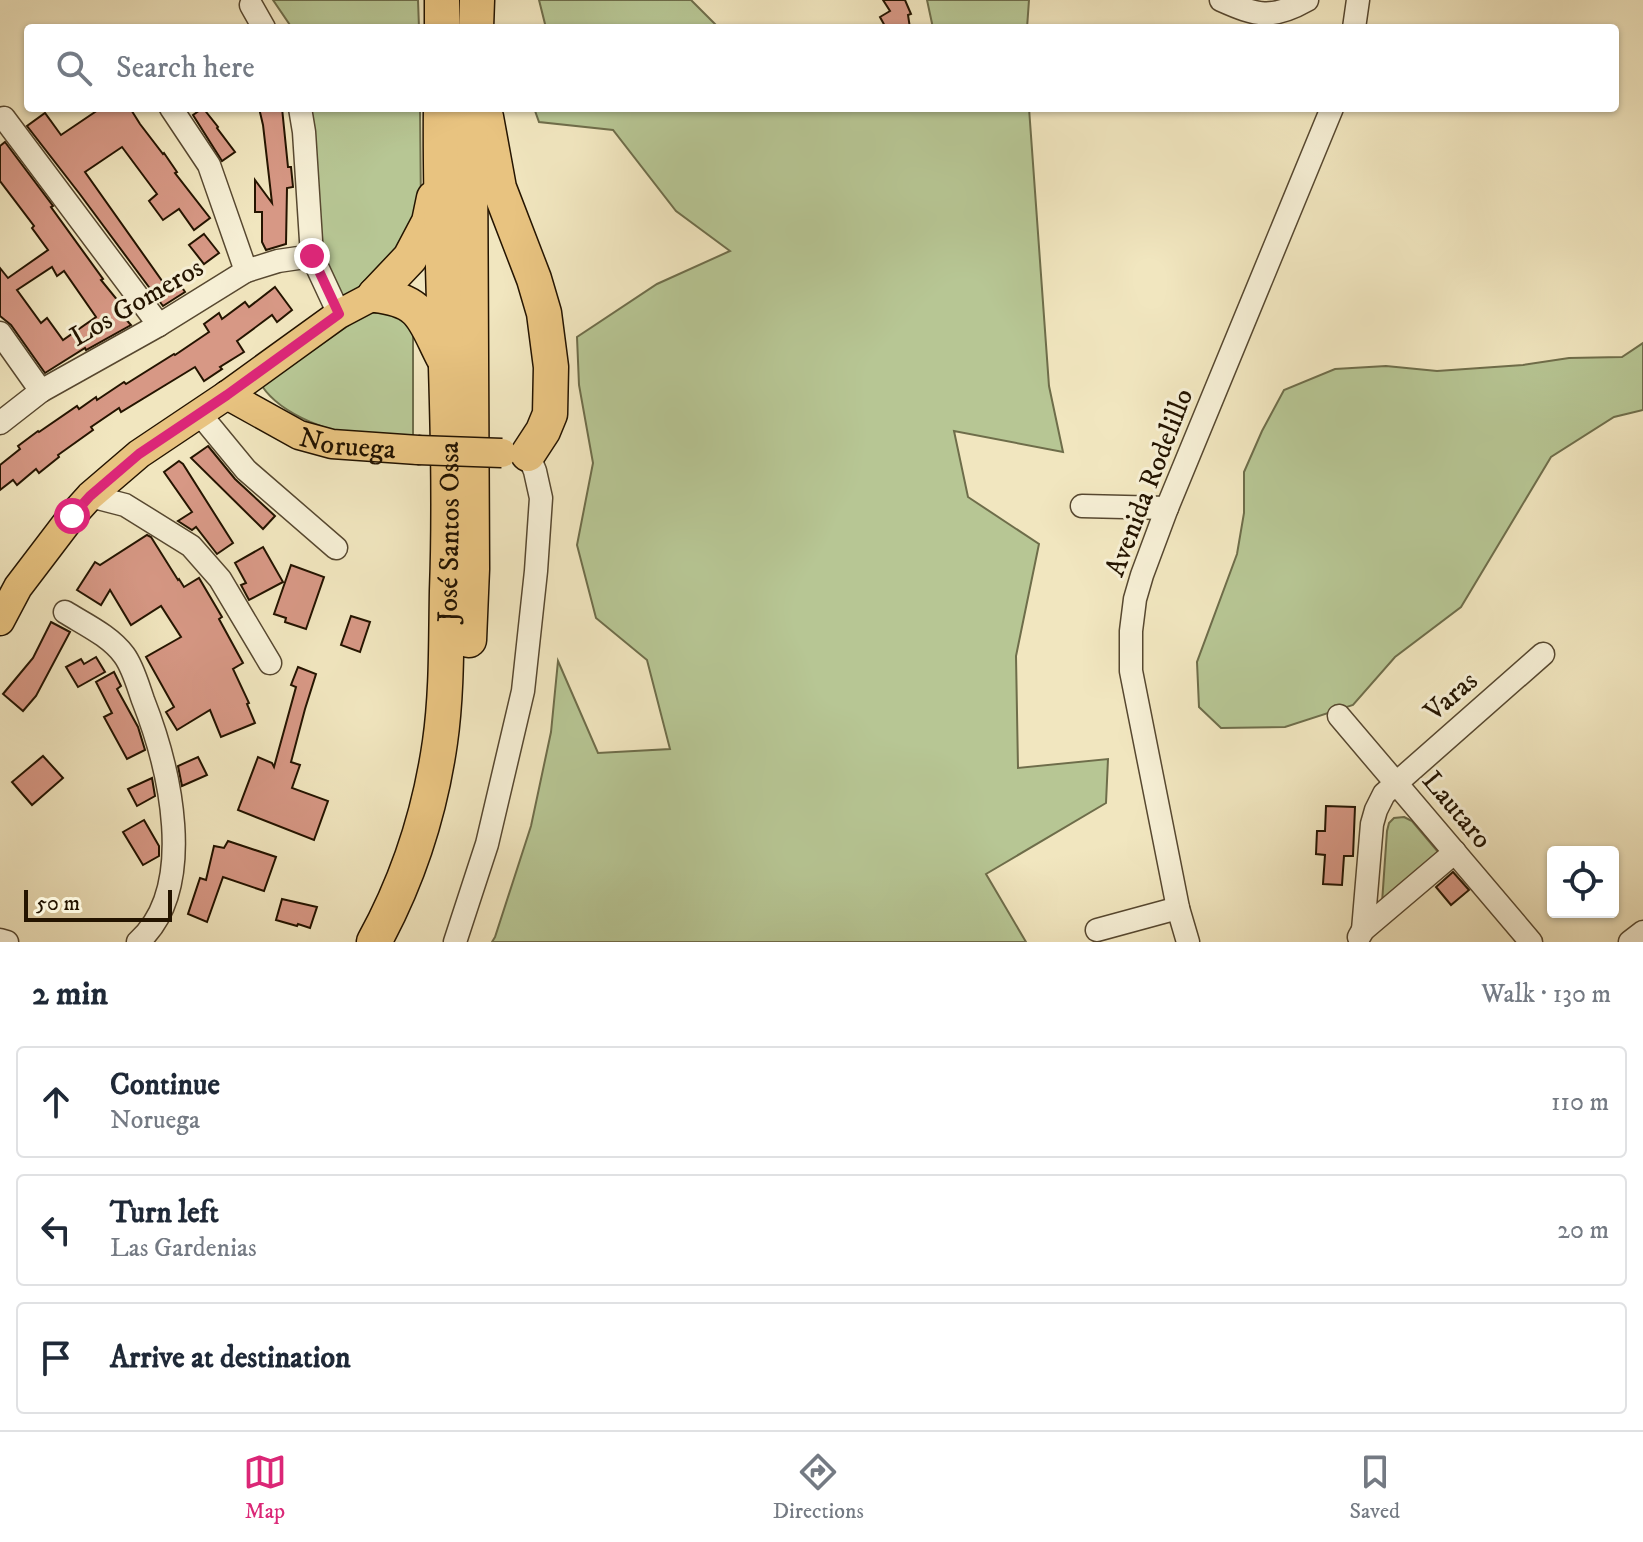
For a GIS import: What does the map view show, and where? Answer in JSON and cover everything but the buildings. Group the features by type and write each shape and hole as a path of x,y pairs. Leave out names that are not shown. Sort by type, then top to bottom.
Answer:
{"highway":[{"path":"442,0 442,24"},
{"name":"José Santos Ossa","path":"374,942 414,854 428,805 440,741 449,548 441,112"},
{"name":"José Santos Ossa","path":"399,942 422,894 444,828 457,780 465,720 472,569 472,112"},
{"path":"486,112 499,188 544,313 551,367 550,414 543,431 515,454"},
{"path":"375,295 410,258 429,222 440,167"},
{"path":"375,295 393,297 414,307 447,366"}],"main road":[{"path":"0,621 18,587 90,496 139,454 339,314 375,295"},
{"name":"Noruega","path":"227,395 299,435 332,444 515,454"}],"street":[{"path":"1221,0 1250,12 1266,14 1293,8 1307,0"},
{"path":"1355,24 1358,0"},
{"path":"251,5 262,24"},
{"path":"174,112 209,165 246,271"},
{"path":"301,112 312,256 339,314"},
{"name":"Avenida Rodelillo","path":"1188,942 1178,908 1131,671 1135,599 1167,508 1330,112"},
{"path":"4,118 159,325"},
{"name":"Los Gomeros","path":"0,423 41,391 159,325 246,271 278,261 312,256"},
{"path":"0,333 41,391"},
{"path":"199,413 246,470 336,548"},
{"path":"455,942 487,844 523,691 541,498 515,454"},
{"path":"90,496 125,505 191,546 220,579 270,663"},
{"path":"1082,506 1167,508"},
{"path":"65,612 112,641 126,658 150,717 170,789 173,818 170,884 165,905 138,942"},
{"name":"Varas","path":"1360,936 1372,824 1384,794 1543,654"},
{"name":"Lautaro","path":"1339,716 1531,942"},
{"path":"1360,936 1455,852"},
{"path":"1097,930 1178,908"},
{"path":"1630,942 1643,932"},
{"path":"0,940 7,942"}],"green space":[{"path":"273,0 418,0 419,24 289,24"},
{"path":"539,0 691,0 715,24 545,24"},
{"path":"927,0 1029,0 1027,24 932,24"},
{"path":"311,112 420,112 421,211 407,258 342,304 316,255"},
{"path":"535,112 1029,112 1049,386 1063,452 954,431 968,497 1039,544 1016,656 1018,768 1108,759 1106,803 986,874 1026,942 492,942 531,826 551,732 558,661 598,753 670,749 647,660 596,618 577,545 593,463 579,385 577,337 657,284 730,251 676,211 613,130 539,122"},
{"path":"376,309 413,319 413,436 368,437 340,432 295,415 262,386 359,318"},
{"path":"1643,343 1643,410 1614,417 1551,457 1461,607 1395,657 1353,705 1285,727 1221,728 1199,707 1197,662 1237,554 1244,513 1244,472 1284,390 1335,369 1386,366 1437,371 1523,365 1569,358 1622,357"},
{"path":"1404,817 1412,821 1439,853 1382,903 1389,823 1394,818"}],"route":[{"path":"72,516 90,496 139,454 339,314 312,256"}]}
